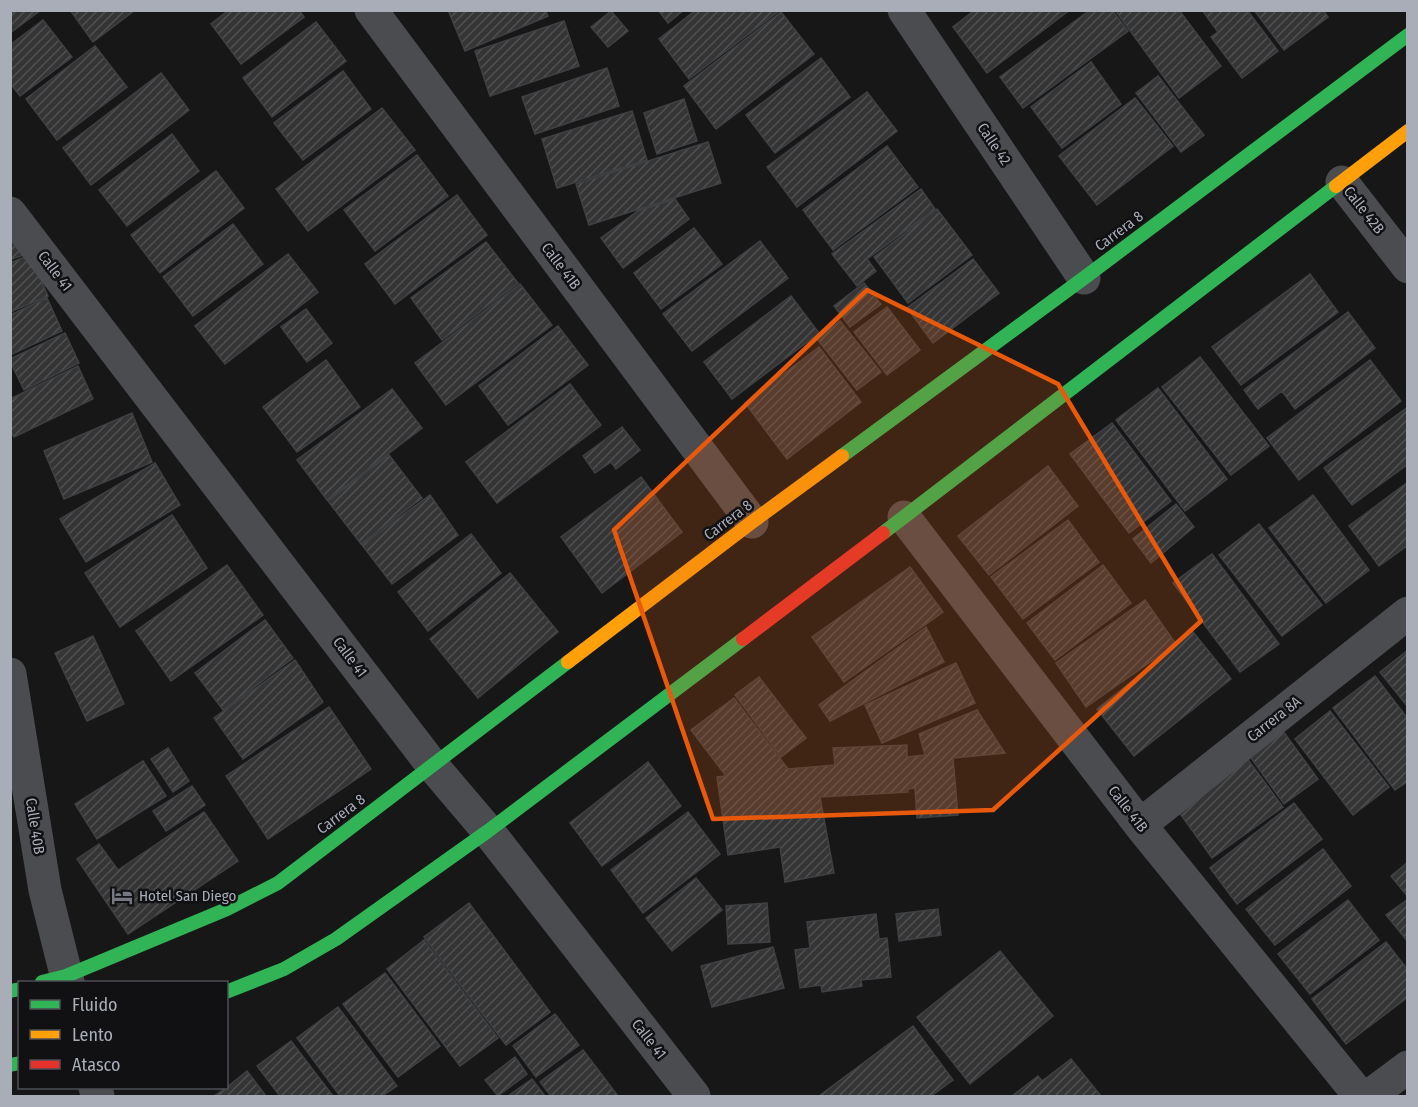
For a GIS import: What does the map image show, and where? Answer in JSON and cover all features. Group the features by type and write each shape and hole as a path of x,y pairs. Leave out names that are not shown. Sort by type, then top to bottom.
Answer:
{"street":[{"name":"Calle 41B","path":"371,10 752,522"},
{"name":"Calle 42","path":"904,10 1084,278"},
{"name":"Carrera 8","path":"59,980 227,909 278,883 752,522 1084,278 1407,35"},
{"path":"228,991 284,969 336,939 488,831 904,517 1407,131"},
{"name":"Calle 42B","path":"1342,182 1407,267"},
{"name":"Calle 41","path":"10,213 432,765 488,831 694,1096"},
{"name":"Calle 41B","path":"904,517 1140,825 1360,1096"},
{"name":"Carrera 8A","path":"1140,825 1407,613"},
{"name":"Calle 40B","path":"10,674 59,980"},
{"path":"1369,1096 1407,1067"}],"highlighted area":[{"path":"867,290 1058,384 1201,621 993,810 713,819 614,530"}],"building":[{"path":"10,10 41,10 10,33"},
{"path":"70,10 134,10 134,11 93,42"},
{"path":"229,10 299,10 304,17 241,64 211,24"},
{"path":"448,10 545,10 548,16 465,51"},
{"path":"658,10 684,10 668,23"},
{"path":"696,10 779,11 689,79 659,39"},
{"path":"975,10 1066,10 1067,12 987,73 953,27"},
{"path":"1090,10 1112,10 1128,31 1023,108 1000,77"},
{"path":"1115,10 1179,10 1221,66 1179,98"},
{"path":"1202,10 1247,10 1278,51 1242,78 1211,37 1218,32"},
{"path":"1254,10 1323,10 1328,17 1284,50"},
{"path":"611,11 628,31 608,47 591,27"},
{"path":"781,12 814,54 716,129 684,86"},
{"path":"43,20 72,57 20,96 10,83 10,45"},
{"path":"564,21 579,66 490,96 475,51"},
{"path":"316,22 346,61 272,117 243,78"},
{"path":"95,46 127,87 57,140 26,99"},
{"path":"821,58 850,97 775,153 746,115"},
{"path":"1091,62 1121,104 1062,148 1031,107"},
{"path":"607,68 619,106 535,134 522,97"},
{"path":"343,71 371,109 303,160 274,123"},
{"path":"161,73 189,110 91,185 63,148"},
{"path":"1158,76 1204,135 1181,152 1136,93"},
{"path":"867,92 897,131 797,207 767,167"},
{"path":"1135,98 1173,146 1097,205 1059,156"},
{"path":"684,99 697,141 657,154 644,113"},
{"path":"382,108 415,150 308,231 276,189"},
{"path":"632,111 647,160 557,188 542,139"},
{"path":"172,134 199,171 127,226 99,190"},
{"path":"708,142 721,183 589,225 576,184"},
{"path":"887,146 918,187 833,250 803,210"},
{"path":"417,155 448,196 375,251 344,210"},
{"path":"216,171 244,208 160,273 131,235"},
{"path":"921,189 935,209 867,259 876,271 857,286 832,254"},
{"path":"457,195 487,235 395,304 365,264"},
{"path":"675,199 689,219 623,268 601,238 638,211"},
{"path":"937,209 972,255 908,303 874,257"},
{"path":"233,224 263,264 193,316 163,277"},
{"path":"694,228 722,264 661,309 634,273"},
{"path":"10,236 26,254 10,260"},
{"path":"760,241 788,278 692,351 663,314"},
{"path":"486,242 518,283 442,340 411,298"},
{"path":"288,254 318,292 225,364 195,326"},
{"path":"30,255 48,296 10,312 10,263"},
{"path":"973,259 999,293 933,343 907,308"},
{"path":"1310,274 1338,312 1241,385 1212,347"},
{"path":"864,283 881,304 850,327 834,306"},
{"path":"520,284 552,325 446,405 415,363"},
{"path":"791,296 819,333 732,399 704,362"},
{"path":"47,298 62,331 10,355 10,315"},
{"path":"887,307 920,350 887,375 854,332"},
{"path":"306,309 332,343 307,362 281,327"},
{"path":"1348,312 1375,348 1295,409 1282,391 1258,409 1244,390"},
{"path":"840,321 881,372 857,390 817,339"},
{"path":"558,326 588,365 508,425 479,386"},
{"path":"65,333 79,363 24,390 10,359"},
{"path":"819,347 861,402 787,459 745,403"},
{"path":"1200,357 1269,446 1231,475 1162,387"},
{"path":"326,360 360,407 297,452 263,407"},
{"path":"1370,360 1401,401 1299,480 1267,438"},
{"path":"78,366 93,399 14,437 10,430 10,399"},
{"path":"570,384 601,425 497,503 466,462"},
{"path":"1158,388 1227,479 1185,511 1116,420"},
{"path":"392,389 422,428 327,500 297,460"},
{"path":"1408,407 1408,464 1352,505 1324,468"},
{"path":"132,413 152,462 64,499 44,451"},
{"path":"1112,423 1171,501 1129,533 1070,454"},
{"path":"622,427 640,450 616,469 611,462 595,473 583,456"},
{"path":"389,455 422,498 361,544 328,501"},
{"path":"155,463 180,505 86,562 60,519"},
{"path":"1048,466 1078,506 989,575 958,536"},
{"path":"641,477 682,532 602,593 561,537"},
{"path":"1408,482 1408,545 1379,566 1349,526"},
{"path":"430,495 458,535 392,584 362,545"},
{"path":"1313,495 1369,570 1326,603 1269,528"},
{"path":"1176,504 1194,527 1151,563 1133,539"},
{"path":"172,515 207,568 120,627 85,573"},
{"path":"1068,520 1099,562 1023,619 991,577"},
{"path":"1259,524 1322,605 1282,636 1219,555"},
{"path":"471,534 501,573 428,631 398,592"},
{"path":"1212,554 1279,644 1240,672 1173,583"},
{"path":"227,565 263,615 171,681 136,631"},
{"path":"1103,565 1131,603 1055,660 1027,623"},
{"path":"910,567 943,612 844,682 812,637"},
{"path":"510,573 558,632 478,698 430,639"},
{"path":"1145,600 1176,644 1086,707 1056,663"},
{"path":"265,620 293,658 223,710 195,673"},
{"path":"926,627 944,662 830,721 819,705"},
{"path":"1193,632 1231,679 1134,756 1097,709"},
{"path":"93,636 124,704 87,721 55,653"},
{"path":"1408,650 1408,707 1380,672"},
{"path":"295,660 323,702 243,759 214,718"},
{"path":"956,663 975,703 882,743 865,705"},
{"path":"1375,676 1408,719 1408,781 1395,790 1333,708"},
{"path":"759,677 806,738 781,757 735,695"},
{"path":"734,698 788,769 835,765 833,748 907,745 907,757 925,755 919,734 977,710 1005,753 953,758 958,815 917,818 915,788 908,789 908,792 820,797 834,873 785,882 780,847 728,855 717,777 726,776 691,730"},
{"path":"329,707 371,769 268,839 226,776"},
{"path":"1330,711 1389,787 1353,815 1295,739"},
{"path":"1280,727 1318,779 1284,804 1246,751"},
{"path":"168,748 189,781 173,792 151,759"},
{"path":"1246,757 1283,807 1212,858 1176,808"},
{"path":"143,761 166,796 97,839 75,804"},
{"path":"648,762 681,806 602,866 570,823"},
{"path":"192,786 205,805 166,831 153,811"},
{"path":"1294,803 1322,839 1237,904 1210,868"},
{"path":"204,812 238,861 128,934 77,859 99,844 118,870"},
{"path":"688,812 720,854 643,913 611,870"},
{"path":"1323,849 1351,886 1275,945 1246,909"},
{"path":"1408,862 1408,897 1391,876"},
{"path":"696,878 722,910 672,951 646,918"},
{"path":"1348,900 1379,940 1310,994 1278,954"},
{"path":"1408,901 1408,942 1386,915"},
{"path":"469,903 550,1012 506,1045 424,937"},
{"path":"767,903 770,942 728,944 726,906"},
{"path":"938,909 941,935 899,941 896,914"},
{"path":"876,914 879,939 887,938 891,977 861,980 862,986 822,992 821,985 800,988 795,950 810,948 807,922"},
{"path":"424,940 498,1038 460,1066 387,969"},
{"path":"1386,942 1408,970 1408,997 1346,1044 1312,999"},
{"path":"773,947 784,988 712,1007 701,966"},
{"path":"1000,951 1053,1016 970,1084 917,1017"},
{"path":"385,973 440,1046 398,1077 343,1004"},
{"path":"338,1007 397,1086 382,1096 340,1096 297,1038"},
{"path":"555,1014 579,1045 536,1077 513,1046"},
{"path":"913,1026 953,1080 931,1096 819,1096"},
{"path":"291,1041 333,1096 280,1096 257,1066"},
{"path":"583,1050 618,1096 551,1096 540,1082"},
{"path":"515,1057 527,1074 498,1096 485,1080"},
{"path":"1071,1059 1101,1096 1012,1096 1038,1076 1042,1081"},
{"path":"247,1071 266,1096 214,1096 228,1089 228,1086"},
{"path":"532,1079 545,1096 508,1096"}],"traffic: fast":[{"path":"842,456 1408,35"},
{"path":"883,533 1336,186"},
{"path":"228,991 284,969 336,939 488,831 743,639"},
{"path":"46,981 66,976 227,909 278,883 568,662"},
{"path":"10,991 18,989"},
{"path":"10,1065 18,1063"}],"traffic: slow":[{"path":"1336,186 1408,131"},
{"path":"568,662 842,456"}],"traffic: jam":[{"path":"743,639 883,533"}],"place":[{"name":"Hotel San Diego","path":"122,896"}]}
